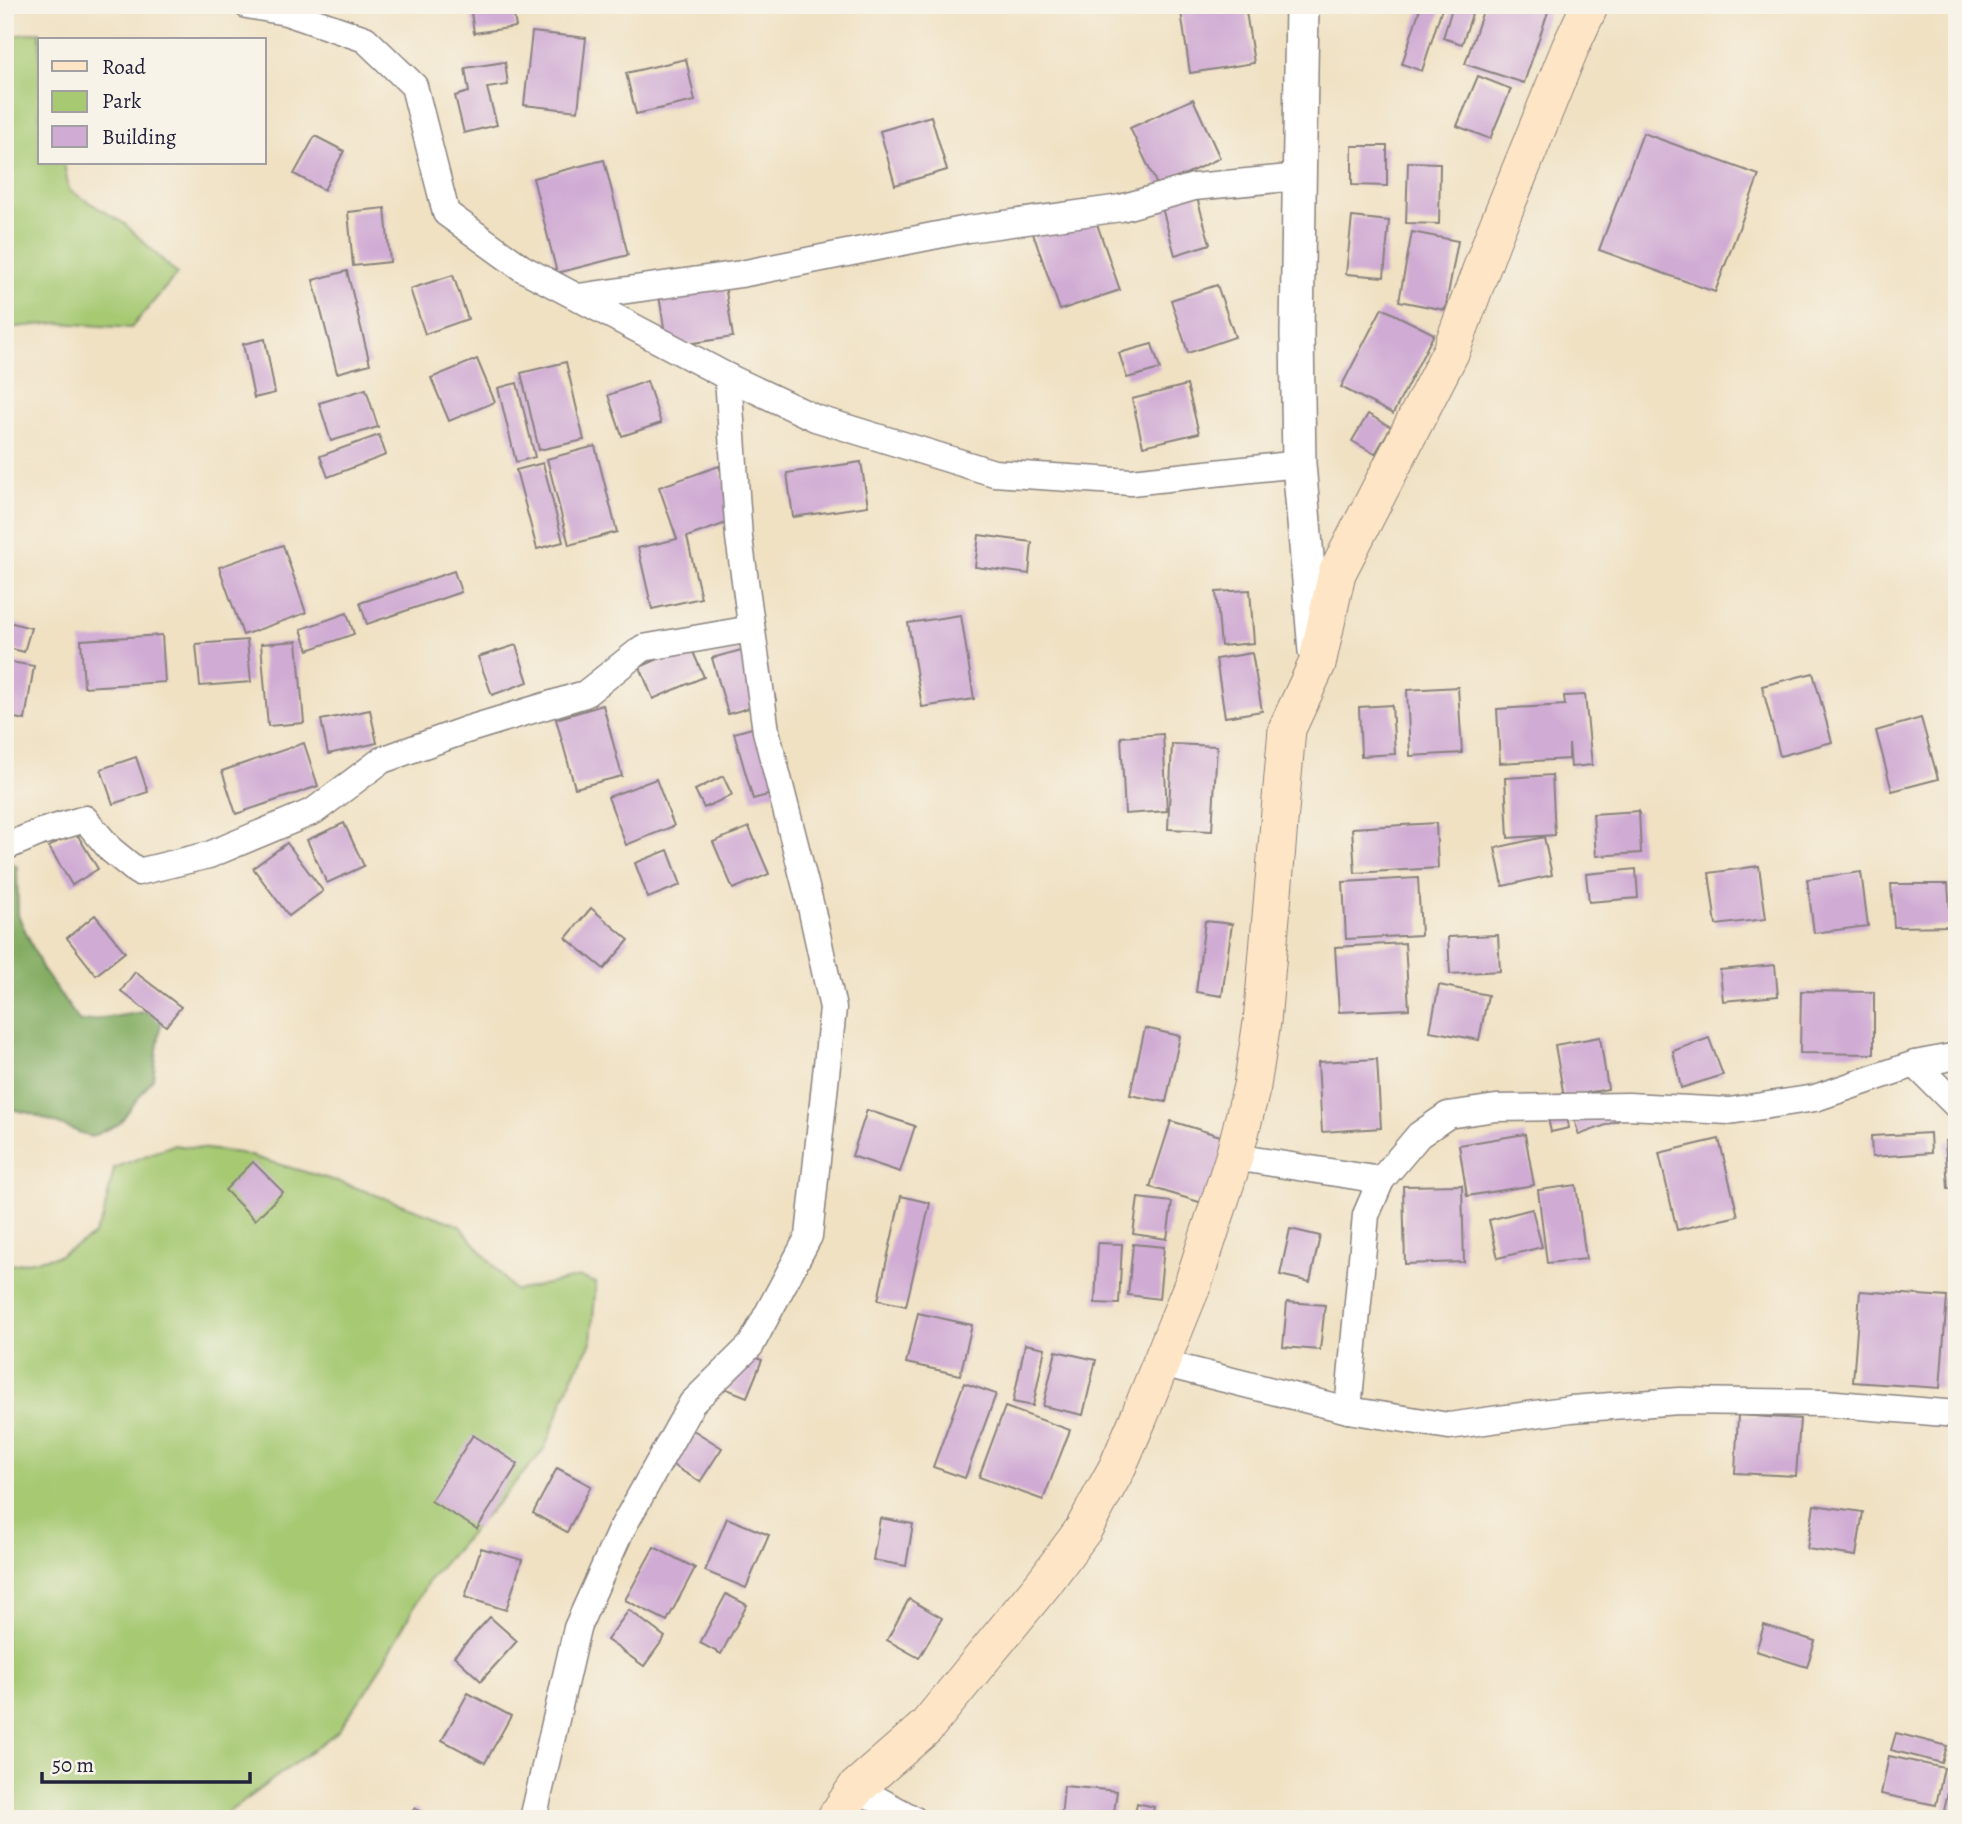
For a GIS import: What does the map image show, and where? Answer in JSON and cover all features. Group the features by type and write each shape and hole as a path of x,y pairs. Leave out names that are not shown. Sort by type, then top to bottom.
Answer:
{"main road":[{"path":"835,1819 856,1788 926,1727 982,1661 1083,1530 1117,1468 1161,1363 1194,1281 1234,1157 1252,1086 1262,1022 1287,729 1317,664 1337,573 1451,351 1492,240 1590,5"}],"street":[{"path":"247,5 286,12 366,39 414,86 446,213 522,268 728,377 815,418 994,473 1131,482 1299,464"},
{"path":"1302,5 1299,464 1317,664"},
{"path":"578,297 741,274 968,229 1121,208 1194,187 1299,177"},
{"path":"533,1819 577,1628 620,1532 692,1403 751,1345 809,1236 833,1008 811,907 766,731 738,538 728,377"},
{"path":"5,847 41,832 85,819 111,850 138,872 209,855 314,811 382,760 466,730 585,694 643,648 751,629"},
{"path":"1348,1410 1366,1215 1381,1180 1419,1135 1448,1115 1496,1108 1602,1106 1729,1111 1815,1098 1915,1064 1957,1056"},
{"path":"1915,1064 1957,1106"},
{"path":"1234,1157 1381,1180"},
{"path":"1161,1363 1348,1410 1449,1426 1571,1409 1679,1401 1824,1403 1957,1414"},
{"path":"856,1788 913,1819"}],"green space":[{"path":"40,32 38,164 64,164 69,190 125,224 177,274 131,328 59,323 5,328 5,37"},
{"path":"5,858 17,867 18,915 43,970 80,1022 163,1009 153,1078 119,1124 91,1137 30,1113 5,1108"},
{"path":"173,1145 240,1153 343,1183 459,1225 515,1291 580,1277 596,1283 591,1342 572,1378 544,1450 429,1580 371,1684 337,1732 219,1819 5,1819 5,1266 58,1256 93,1236 103,1218 114,1168"}],"building":[{"path":"470,5 512,5 516,27 474,33"},
{"path":"1180,5 1245,5 1254,63 1190,73"},
{"path":"1421,5 1442,8 1422,71 1402,64"},
{"path":"1453,5 1475,5 1462,44 1443,38"},
{"path":"1485,5 1550,6 1524,83 1465,64"},
{"path":"532,32 586,38 578,111 524,105"},
{"path":"686,59 695,101 636,114 626,73"},
{"path":"505,62 508,85 487,88 497,125 464,133 455,96 469,92 465,68"},
{"path":"1478,76 1511,89 1490,139 1457,126"},
{"path":"1193,99 1220,158 1158,187 1130,128"},
{"path":"931,116 947,170 895,185 880,131"},
{"path":"1643,133 1759,175 1715,292 1599,250"},
{"path":"315,136 344,151 324,190 294,174"},
{"path":"1352,146 1387,146 1387,186 1352,185"},
{"path":"604,160 628,255 557,273 533,178"},
{"path":"1408,162 1440,163 1439,224 1406,223"},
{"path":"1194,187 1210,244 1175,255 1159,197"},
{"path":"1090,204 1120,290 1060,310 1030,225"},
{"path":"385,208 390,262 353,266 348,212"},
{"path":"1352,217 1389,221 1384,277 1346,274"},
{"path":"1412,232 1458,241 1445,310 1399,301"},
{"path":"347,271 370,364 337,373 313,280"},
{"path":"453,275 468,319 425,334 410,289"},
{"path":"725,285 733,337 667,347 659,295"},
{"path":"1217,285 1235,337 1188,353 1171,300"},
{"path":"1382,308 1434,334 1393,414 1341,387"},
{"path":"265,339 275,393 254,398 243,344"},
{"path":"1152,344 1160,369 1127,378 1119,353"},
{"path":"477,359 495,402 449,421 431,378"},
{"path":"566,362 584,440 539,450 521,373"},
{"path":"647,381 661,423 622,436 608,395"},
{"path":"517,383 535,457 516,462 498,388"},
{"path":"1187,385 1199,433 1143,446 1132,399"},
{"path":"366,389 378,427 331,441 319,403"},
{"path":"1368,414 1391,427 1375,454 1352,441"},
{"path":"379,435 386,455 328,477 320,456"},
{"path":"595,446 617,532 569,545 547,459"},
{"path":"861,462 868,506 793,517 787,473"},
{"path":"543,463 563,542 537,549 516,470"},
{"path":"719,466 738,519 687,537 701,598 652,609 638,548 677,539 659,487"},
{"path":"979,535 1032,542 1029,574 975,567"},
{"path":"283,545 306,613 243,635 219,567"},
{"path":"454,571 461,592 367,624 360,603"},
{"path":"1250,590 1254,643 1221,646 1216,592"},
{"path":"347,613 354,634 308,650 301,629"},
{"path":"961,615 974,699 922,707 908,623"},
{"path":"5,621 31,628 24,652 5,647"},
{"path":"162,635 165,682 84,687 81,640"},
{"path":"247,640 251,682 200,686 196,644"},
{"path":"297,641 304,723 268,726 261,644"},
{"path":"516,645 528,682 492,695 478,657"},
{"path":"690,645 704,677 653,699 640,667"},
{"path":"760,645 776,700 728,714 712,658"},
{"path":"1252,653 1262,711 1225,717 1216,659"},
{"path":"5,661 34,666 25,720 5,716"},
{"path":"1813,673 1832,742 1780,756 1762,686"},
{"path":"1458,687 1462,753 1410,756 1407,690"},
{"path":"1585,695 1592,765 1571,767 1569,744 1569,759 1500,763 1497,709 1565,705 1564,696"},
{"path":"603,705 622,776 575,788 556,719"},
{"path":"1392,705 1395,754 1361,756 1359,707"},
{"path":"370,710 377,743 328,754 321,720"},
{"path":"1921,718 1938,779 1892,791 1876,731"},
{"path":"774,722 793,788 753,799 734,733"},
{"path":"1163,734 1167,811 1125,814 1121,737"},
{"path":"304,743 318,786 236,814 222,771"},
{"path":"1172,744 1217,746 1212,831 1168,829"},
{"path":"136,757 148,792 113,804 101,769"},
{"path":"1552,775 1555,835 1508,838 1505,778"},
{"path":"723,776 732,795 704,808 695,790"},
{"path":"656,779 674,826 626,845 608,797"},
{"path":"1639,811 1641,853 1596,856 1593,814"},
{"path":"344,823 364,866 327,883 307,840"},
{"path":"1436,823 1438,868 1355,873 1352,828"},
{"path":"749,827 769,874 733,889 713,842"},
{"path":"75,831 98,869 72,885 49,847"},
{"path":"1544,837 1552,875 1503,886 1495,848"},
{"path":"287,843 323,891 289,916 253,868"},
{"path":"668,850 681,885 648,898 635,863"},
{"path":"1759,866 1766,919 1716,925 1709,873"},
{"path":"1636,869 1638,898 1589,902 1586,874"},
{"path":"1861,872 1868,926 1814,933 1807,879"},
{"path":"1418,878 1421,935 1346,939 1343,882"},
{"path":"1891,884 1948,884 1951,926 1894,927"},
{"path":"591,908 629,940 604,969 566,938"},
{"path":"95,915 125,952 96,975 67,938"},
{"path":"1205,921 1232,924 1222,996 1196,992"},
{"path":"1498,935 1500,971 1450,974 1448,937"},
{"path":"1405,943 1409,1009 1339,1012 1335,947"},
{"path":"1775,965 1778,996 1723,1001 1720,970"},
{"path":"135,972 181,1007 166,1026 121,991"},
{"path":"1439,985 1488,995 1479,1040 1430,1031"},
{"path":"1801,991 1874,992 1874,1054 1800,1053"},
{"path":"1145,1028 1180,1036 1166,1102 1130,1095"},
{"path":"1600,1037 1608,1089 1564,1097 1555,1045"},
{"path":"1709,1038 1723,1075 1681,1088 1673,1051"},
{"path":"1377,1059 1381,1128 1322,1132 1318,1062"},
{"path":"1563,1096 1569,1128 1551,1132 1544,1100"},
{"path":"1613,1099 1620,1120 1579,1135 1572,1113"},
{"path":"867,1110 915,1126 900,1172 852,1156"},
{"path":"1171,1121 1230,1139 1209,1205 1150,1187"},
{"path":"1930,1133 1931,1153 1872,1157 1871,1136"},
{"path":"1525,1134 1534,1185 1467,1196 1459,1145"},
{"path":"1719,1139 1738,1216 1677,1230 1659,1153"},
{"path":"1957,1140 1957,1188 1948,1189 1945,1141"},
{"path":"253,1162 283,1192 255,1220 225,1190"},
{"path":"1462,1185 1464,1262 1405,1264 1403,1186"},
{"path":"1576,1185 1586,1259 1547,1263 1538,1190"},
{"path":"901,1196 930,1203 906,1306 878,1300"},
{"path":"1138,1198 1172,1202 1167,1239 1133,1234"},
{"path":"1532,1209 1542,1247 1498,1258 1489,1220"},
{"path":"1290,1229 1320,1236 1310,1282 1280,1275"},
{"path":"1098,1243 1122,1244 1119,1304 1095,1303"},
{"path":"1133,1244 1164,1247 1159,1299 1128,1295"},
{"path":"1860,1291 1947,1297 1940,1388 1853,1382"},
{"path":"1287,1302 1325,1305 1320,1350 1283,1347"},
{"path":"918,1313 972,1325 960,1375 906,1363"},
{"path":"1025,1344 1045,1348 1033,1406 1013,1402"},
{"path":"734,1350 762,1360 747,1397 719,1386"},
{"path":"1056,1351 1096,1360 1083,1415 1043,1406"},
{"path":"964,1383 996,1394 965,1478 933,1467"},
{"path":"1005,1407 1070,1430 1043,1500 979,1477"},
{"path":"1738,1415 1800,1419 1796,1476 1735,1473"},
{"path":"690,1428 722,1448 700,1482 668,1462"},
{"path":"473,1435 518,1464 477,1529 431,1501"},
{"path":"557,1468 591,1486 567,1532 533,1513"},
{"path":"1814,1505 1863,1512 1856,1556 1807,1549"},
{"path":"727,1518 769,1535 746,1588 705,1571"},
{"path":"880,1518 913,1524 906,1566 873,1560"},
{"path":"654,1547 695,1568 667,1621 625,1600"},
{"path":"481,1548 522,1560 506,1610 465,1597"},
{"path":"726,1594 747,1605 721,1654 700,1643"},
{"path":"909,1599 942,1618 919,1658 887,1640"},
{"path":"629,1610 665,1637 644,1666 607,1640"},
{"path":"490,1617 517,1641 481,1681 454,1656"},
{"path":"1764,1625 1815,1641 1807,1667 1756,1651"},
{"path":"468,1693 511,1716 485,1763 442,1740"},
{"path":"1896,1733 1947,1746 1942,1763 1891,1750"},
{"path":"1889,1756 1944,1768 1936,1805 1881,1794"},
{"path":"1952,1774 1957,1775 1957,1814 1944,1811"},
{"path":"1064,1786 1117,1791 1113,1819 1061,1819"},
{"path":"1137,1803 1154,1807 1151,1819 1134,1819"},
{"path":"415,1808 431,1819 407,1819"}]}
